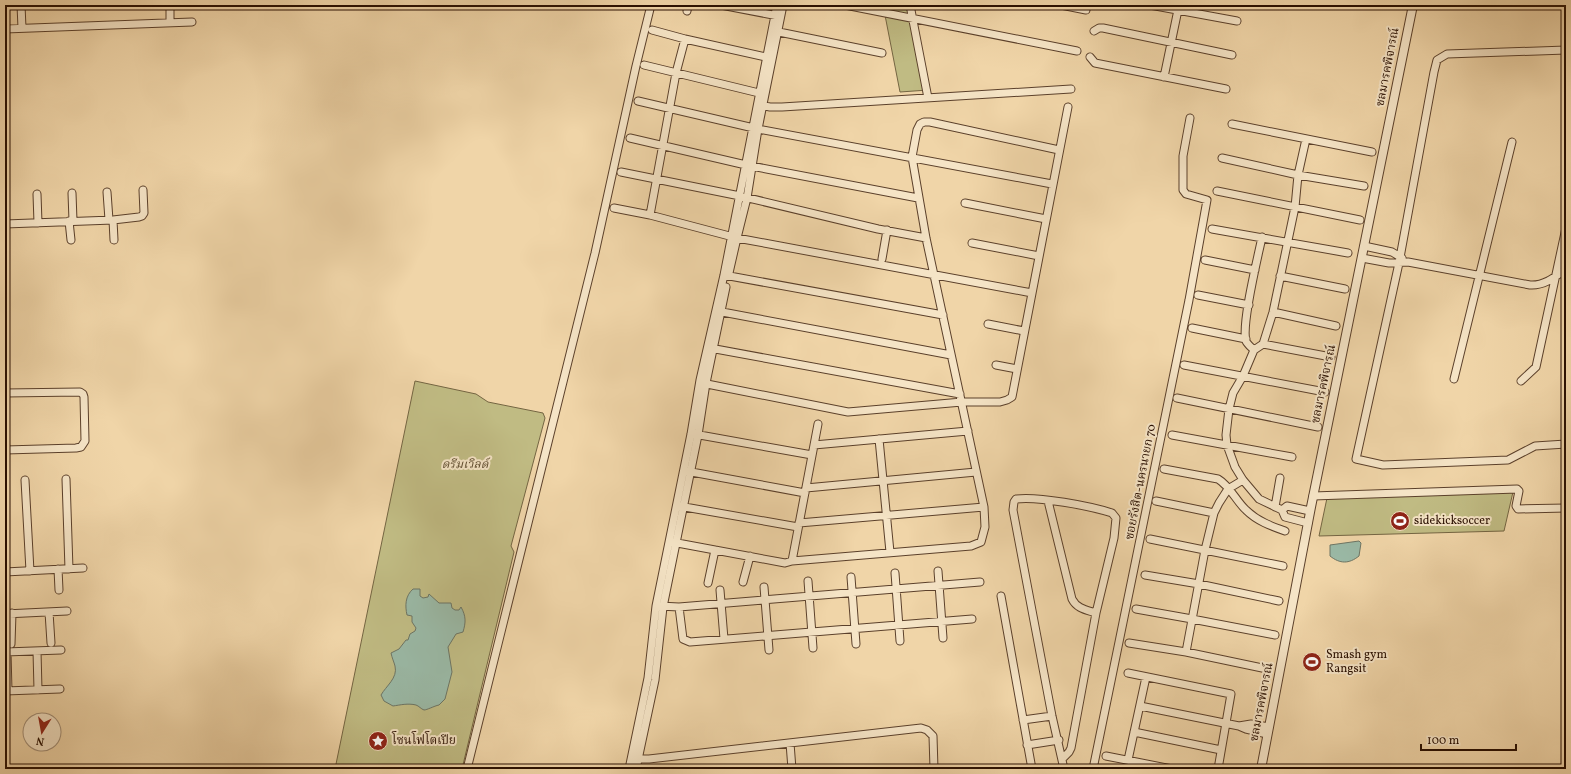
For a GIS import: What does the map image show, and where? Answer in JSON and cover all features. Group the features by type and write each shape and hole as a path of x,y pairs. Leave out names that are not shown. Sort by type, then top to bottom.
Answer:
{"street":[{"path":"21,5 22,28"},
{"path":"170,5 170,23"},
{"path":"467,769 595,253 636,66 652,5"},
{"path":"721,5 777,16"},
{"path":"734,237 747,198 749,166 775,31 777,5"},
{"path":"777,16 783,5"},
{"path":"846,5 1077,51"},
{"path":"910,5 928,98"},
{"path":"1061,5 1086,10"},
{"path":"1150,5 1178,8 1237,21"},
{"name":"ชลมารคพิจารณ์","path":"1261,769 1310,511 1413,5"},
{"path":"1164,77 1178,8"},
{"path":"5,28 192,22"},
{"path":"1094,31 1099,28 1103,28 1232,56"},
{"path":"652,30 766,57"},
{"path":"775,31 882,53"},
{"path":"760,105 759,93 766,57 775,31"},
{"path":"650,215 676,73 685,39"},
{"path":"1566,50 1447,54 1437,60 1399,260 1356,459 1383,465 1508,460 1535,446 1566,444"},
{"path":"1090,57 1095,63 1226,90"},
{"path":"644,65 759,93"},
{"path":"760,105 782,107 1071,89"},
{"path":"638,101 755,129 1052,184"},
{"path":"711,348 961,398 1000,402 1012,397 1068,107"},
{"name":"ซอยรังสิต-นครนายก 70","path":"1093,769 1189,300 1207,200 1186,194 1183,190 1183,156 1190,118"},
{"path":"673,542 785,563 792,561 976,545 981,542 985,527 984,507 918,198 912,158 917,130 920,124 930,122 1059,150"},
{"path":"1232,124 1372,152"},
{"path":"630,138 749,166 918,198"},
{"path":"1306,140 1298,175 1295,207 1273,312 1263,344 1254,350 1243,376 1233,393 1229,408 1226,435 1227,445 1235,467 1243,480 1259,499 1282,510 1285,517 1308,523"},
{"path":"1454,379 1478,275 1512,142"},
{"path":"1222,158 1298,175 1364,186"},
{"path":"628,769 634,759 655,680 660,606 695,434 700,381 711,348 734,237 740,196 749,166"},
{"path":"621,172 740,196 926,238"},
{"path":"5,224 133,219 142,216 144,213 143,190"},
{"path":"1217,191 1360,220"},
{"path":"107,192 114,240"},
{"path":"71,240 72,193"},
{"path":"37,194 38,223"},
{"path":"965,204 1046,219"},
{"path":"614,208 650,215 734,237 935,276 1032,293"},
{"path":"1521,381 1536,367 1554,277 1566,228"},
{"path":"1212,229 1262,236 1348,253"},
{"path":"882,259 887,230"},
{"path":"1254,350 1246,339 1249,305 1262,236"},
{"path":"972,243 1039,256"},
{"path":"1364,246 1392,252 1399,260"},
{"path":"1362,258 1389,263 1399,260 1537,286 1566,269"},
{"path":"1205,260 1255,270"},
{"path":"726,275 943,315"},
{"path":"1280,276 1345,289"},
{"path":"1198,295 1249,305"},
{"path":"719,311 951,355"},
{"path":"1273,312 1336,326"},
{"path":"988,324 1024,331"},
{"path":"1192,328 1246,339"},
{"path":"1263,344 1331,357"},
{"path":"996,365 1017,368"},
{"path":"1184,365 1325,392"},
{"path":"700,381 848,412 961,398"},
{"path":"5,393 80,392 83,394 84,398 85,441 81,447 76,448 5,450"},
{"path":"1177,398 1318,427"},
{"path":"792,561 818,424"},
{"path":"814,445 968,431"},
{"path":"695,434 812,455"},
{"path":"1172,435 1292,457"},
{"path":"879,439 890,552"},
{"path":"1164,469 1218,479 1224,483 1246,510 1262,522 1285,532"},
{"path":"687,472 806,490 976,472"},
{"path":"1275,506 1280,478"},
{"path":"66,479 69,568"},
{"path":"25,480 30,571"},
{"path":"1186,652 1205,550 1214,513 1218,503 1228,489 1243,480"},
{"path":"1313,496 1517,489 1519,491 1516,506 1518,509 1566,508"},
{"path":"1063,758 1071,748 1096,613 1114,538 1116,518 1112,512 1102,510 1048,501 1022,498 1016,499 1013,507 1052,716 1059,740 1064,769"},
{"path":"1048,501 1072,599 1080,608 1096,613"},
{"path":"1156,501 1214,513"},
{"path":"1282,510 1287,506 1310,511"},
{"path":"680,507 798,525 984,507"},
{"path":"1150,539 1284,566"},
{"path":"708,583 715,550"},
{"path":"743,582 750,556"},
{"path":"5,572 83,568"},
{"path":"58,569 59,590"},
{"path":"938,571 943,638"},
{"path":"895,573 900,641"},
{"path":"1145,575 1199,584 1279,601"},
{"path":"851,577 856,644"},
{"path":"808,581 812,648"},
{"path":"660,606 678,607 721,604 808,595 980,582"},
{"path":"764,587 769,650"},
{"path":"720,590 724,639"},
{"path":"1001,596 1032,769"},
{"path":"678,607 683,639 685,641 768,636 972,619"},
{"path":"1136,609 1275,636"},
{"path":"49,612 51,643"},
{"path":"11,644 8,614 67,612"},
{"path":"1129,643 1186,652 1267,669"},
{"path":"60,689 7,691 6,652 61,650"},
{"path":"37,651 38,690"},
{"path":"1128,673 1231,694 1218,769"},
{"path":"1128,760 1146,677"},
{"path":"1140,706 1240,726 1246,729 1268,731"},
{"path":"1023,720 1052,716"},
{"path":"634,759 921,728 927,730 933,736 934,769"},
{"path":"1134,732 1221,750"},
{"path":"1027,745 1059,740"},
{"path":"790,743 792,769"},
{"path":"1106,756 1172,769"},
{"path":"634,759 636,769"}],"green space":[{"path":"883,5 912,5 928,90 900,92"},
{"name":"ดรีมเวิลด์","path":"415,381 476,394 488,402 543,413 545,418 511,546 514,552 462,769 335,769"},
{"path":"1513,492 1504,531 1319,536 1327,498"}],"shaded area":[{"path":"1359,541 1361,543 1359,556 1355,559 1348,562 1341,562 1330,556 1330,545"},
{"path":"413,589 420,589 420,596 423,598 428,597 429,594 439,603 451,603 452,608 455,610 459,610 461,607 465,619 463,632 456,634 448,647 452,672 445,699 439,705 424,710 413,704 393,706 384,701 381,695 395,674 395,666 391,653 399,649 406,640 408,640 410,634 415,631 416,628 412,622 412,616 407,615 406,608 408,595"}],"place":[{"name":"sidekicksoccer","path":"1400,521"},
{"name":"Smash gym Rangsit","path":"1312,662"},
{"name":"โซนโฟโตเปีย","path":"378,741"}]}
